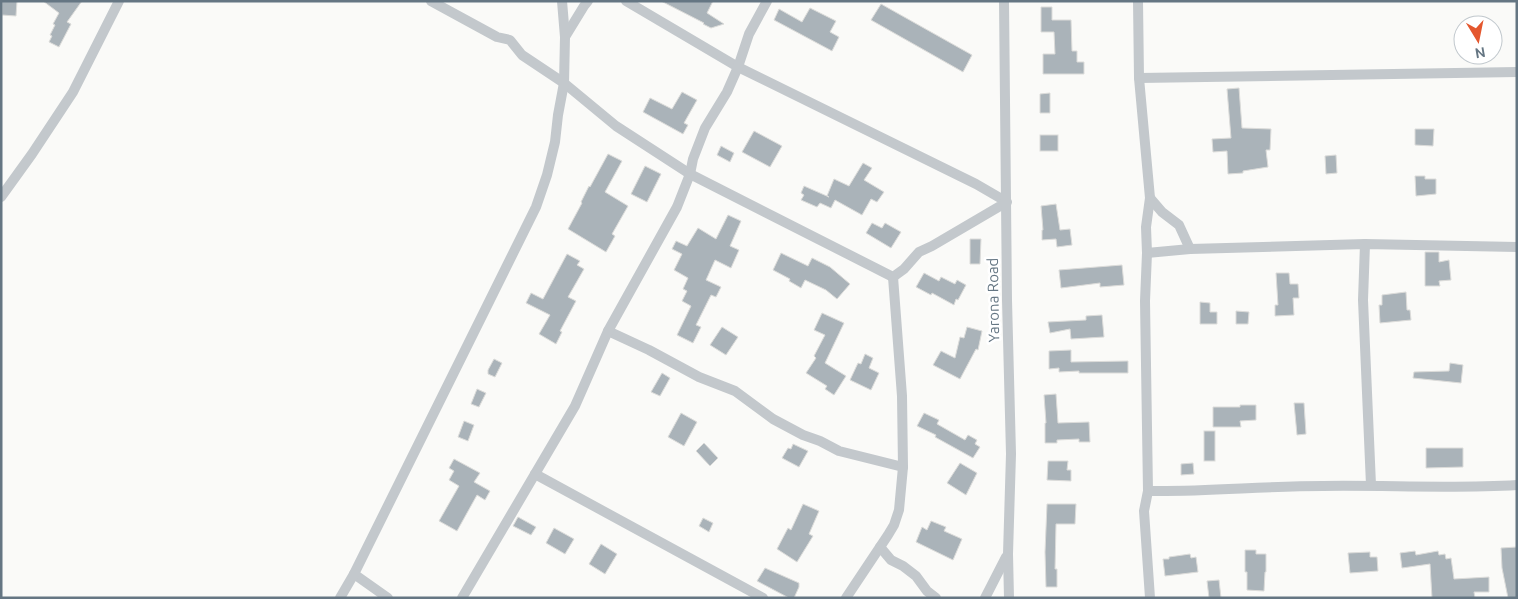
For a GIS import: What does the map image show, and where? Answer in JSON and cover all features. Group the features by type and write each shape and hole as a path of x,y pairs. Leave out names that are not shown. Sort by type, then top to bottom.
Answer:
{"street":[{"path":"1,197 73,92 119,1"},
{"path":"431,1 497,37 510,40 522,55 564,83 616,126 690,174 893,277"},
{"path":"340,598 354,574 536,207 547,175 555,142 564,83 565,37 562,1"},
{"path":"565,37 588,1"},
{"path":"626,1 738,67 976,184 1007,202 919,252 904,269 893,277"},
{"path":"462,598 575,406 608,331 676,207 690,174 693,159 705,128 727,92 749,34 766,1"},
{"name":"Yarona Road","path":"1004,1 1007,300 1011,454 1008,554 1009,598"},
{"path":"1138,1 1139,78 1150,198 1146,227 1147,253 1144,301 1148,491 1144,511 1150,598"},
{"path":"1139,78 1517,72"},
{"path":"1150,198 1162,212 1179,225 1190,249"},
{"path":"1147,253 1190,249 1365,244 1517,247"},
{"path":"1365,244 1363,300 1371,485"},
{"path":"846,598 894,525 899,510 903,467 902,396 893,277"},
{"path":"608,331 649,350 699,378 735,391 773,419 803,436 820,441 839,451 903,467"},
{"path":"534,474 764,598"},
{"path":"1148,491 1283,486 1482,487 1517,485"},
{"path":"880,547 891,560 916,576 927,591 936,598"},
{"path":"985,598 1008,554"},
{"path":"354,574 388,598"}],"building":[{"path":"2,1 17,1 16,16 2,15"},
{"path":"43,1 82,1 67,22 71,24 59,47 49,42 55,25 53,24 59,13"},
{"path":"661,1 713,1 707,13 724,24 711,28"},
{"path":"881,4 972,55 963,72 871,20"},
{"path":"1041,7 1052,7 1052,20 1071,20 1072,51 1077,51 1077,62 1084,62 1084,74 1043,74 1043,54 1055,54 1054,32 1041,32"},
{"path":"810,8 836,21 830,32 839,37 832,51 774,20 779,9 802,22"},
{"path":"1239,88 1242,128 1271,129 1270,150 1266,150 1268,167 1243,171 1243,173 1228,174 1227,151 1213,152 1212,139 1231,138 1227,89"},
{"path":"682,92 697,100 684,123 688,125 683,134 643,112 650,98 672,109"},
{"path":"1050,93 1050,113 1040,113 1040,94"},
{"path":"1415,129 1434,129 1433,146 1415,145"},
{"path":"754,131 782,146 770,167 742,152"},
{"path":"1040,135 1058,135 1058,151 1040,151"},
{"path":"721,146 734,153 730,162 717,155"},
{"path":"608,154 622,161 605,192 628,206 612,234 615,236 606,252 568,229 589,186"},
{"path":"1336,155 1337,173 1326,174 1325,156"},
{"path":"863,163 872,168 864,180 884,192 877,202 871,199 862,215 835,200 831,208 820,203 817,207 801,200 804,195 801,193 804,186 829,197 827,196 834,179 849,186"},
{"path":"645,166 661,174 647,202 631,194"},
{"path":"1415,176 1425,176 1425,179 1436,179 1436,194 1416,196"},
{"path":"1056,204 1060,230 1070,229 1072,245 1057,247 1056,239 1042,240 1041,206"},
{"path":"728,215 741,221 730,246 739,250 731,268 715,260 706,280 721,287 716,297 711,295 696,325 701,327 693,343 677,335 691,306 682,301 687,291 683,289 688,278 674,270 682,254 672,249 676,241 687,246 698,228 716,239"},
{"path":"872,223 882,228 885,223 901,232 891,248 866,233"},
{"path":"970,239 981,239 980,264 970,264"},
{"path":"1425,252 1439,252 1439,262 1449,260 1451,280 1439,281 1440,286 1425,286"},
{"path":"781,253 808,266 812,258 830,267 850,284 837,299 826,290 805,280 801,288 789,281 790,279 773,270"},
{"path":"567,254 580,261 577,265 584,269 568,297 576,301 560,331 562,332 556,344 539,334 550,315 526,303 531,293 543,299"},
{"path":"1122,265 1124,285 1100,287 1100,283 1061,288 1059,270"},
{"path":"924,273 939,281 941,277 955,284 957,280 966,285 954,305 916,287"},
{"path":"1276,273 1289,273 1290,284 1298,284 1299,298 1293,298 1294,315 1275,316 1275,305 1278,305"},
{"path":"1406,292 1407,310 1410,310 1411,320 1380,323 1379,305 1382,305 1382,295"},
{"path":"1200,302 1210,303 1210,312 1217,312 1217,324 1200,324"},
{"path":"1236,311 1249,312 1248,324 1236,324"},
{"path":"822,313 844,323 825,363 846,376 834,395 825,389 827,386 806,373 816,358 814,356 825,335 814,330"},
{"path":"1102,315 1104,337 1071,339 1070,329 1050,333 1048,322 1086,320 1086,316"},
{"path":"722,327 738,337 726,355 710,345"},
{"path":"967,327 982,331 978,350 976,349 960,379 933,365 941,351 955,358 960,337 964,338"},
{"path":"1071,350 1071,362 1128,361 1128,373 1059,372 1059,368 1049,369 1049,351"},
{"path":"865,354 873,358 869,368 879,373 871,390 850,380 858,363 861,364"},
{"path":"494,359 502,363 495,377 488,374"},
{"path":"1450,363 1463,365 1461,383 1413,378 1414,372 1449,371"},
{"path":"662,373 670,378 660,396 651,392"},
{"path":"477,389 486,393 479,407 471,404"},
{"path":"1056,394 1058,423 1089,422 1090,442 1079,442 1079,439 1057,440 1057,443 1045,443 1044,395"},
{"path":"1294,403 1304,403 1306,434 1297,435"},
{"path":"1240,405 1256,405 1256,420 1240,421 1241,427 1213,427 1213,407 1240,407"},
{"path":"681,413 697,422 684,446 668,437"},
{"path":"924,413 939,420 937,424 965,440 968,435 977,440 975,444 980,447 973,458 935,437 936,435 917,426"},
{"path":"464,421 474,425 468,441 458,437"},
{"path":"1204,431 1215,431 1215,461 1204,461"},
{"path":"704,443 718,458 710,466 696,451"},
{"path":"793,444 808,451 799,467 782,458 788,448 791,449"},
{"path":"1426,448 1463,448 1463,467 1426,468"},
{"path":"454,459 480,473 474,482 490,491 485,500 477,495 457,531 439,521 459,486 449,480 454,471 449,468"},
{"path":"1048,461 1068,461 1067,470 1071,470 1071,481 1047,480"},
{"path":"960,463 977,473 966,495 947,483"},
{"path":"1193,463 1194,474 1181,475 1181,464"},
{"path":"803,504 819,511 809,534 813,536 797,562 777,549 788,528 791,530"},
{"path":"1047,504 1076,504 1075,524 1056,524 1055,569 1057,569 1057,587 1046,587"},
{"path":"518,517 536,527 531,535 513,526"},
{"path":"703,518 713,523 709,532 699,526"},
{"path":"931,521 946,527 944,531 962,539 953,560 916,542 922,527 927,530"},
{"path":"554,528 574,539 565,554 546,543"},
{"path":"601,544 617,554 605,574 589,564"},
{"path":"1517,547 1517,598 1508,598 1502,568 1501,548"},
{"path":"1245,550 1256,550 1256,554 1266,554 1264,591 1247,590"},
{"path":"1415,551 1416,555 1438,551 1439,555 1445,554 1446,559 1451,558 1454,579 1489,577 1489,592 1474,592 1475,598 1432,598 1430,564 1402,568 1400,553"},
{"path":"1370,552 1370,557 1377,557 1378,571 1350,573 1348,553"},
{"path":"1190,554 1191,558 1196,557 1198,572 1165,576 1163,559"},
{"path":"765,568 799,583 794,598 789,598 757,581"},
{"path":"1219,580 1221,598 1209,598 1207,581"}]}
